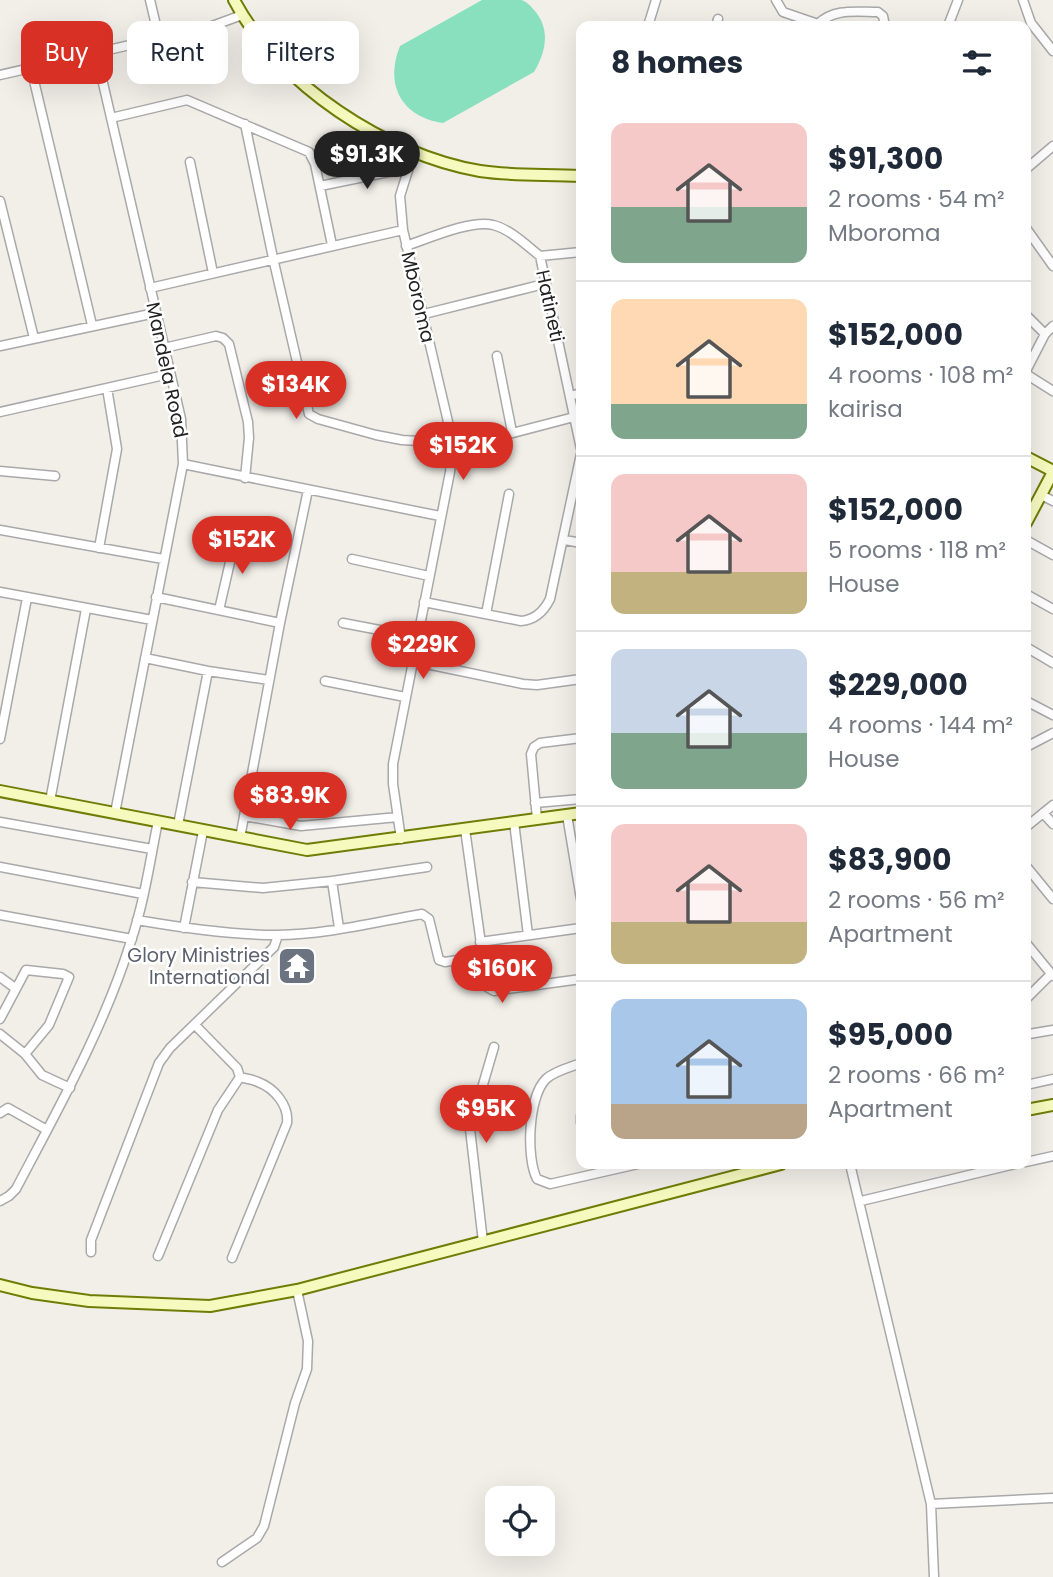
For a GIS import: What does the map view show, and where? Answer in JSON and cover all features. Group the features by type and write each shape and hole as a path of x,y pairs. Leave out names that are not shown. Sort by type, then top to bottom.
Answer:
{"street":[{"path":"150,0 155,21"},
{"path":"234,0 242,15 272,52 306,86 351,120 381,137 414,151 478,170 506,174 576,176"},
{"path":"650,21 656,0"},
{"path":"776,0 783,12 807,21"},
{"path":"950,21 958,0"},
{"path":"1023,0 1027,21"},
{"path":"822,21 827,15 839,12 878,12 884,21"},
{"path":"226,21 242,15"},
{"path":"1031,29 1053,51"},
{"path":"0,75 21,70"},
{"path":"35,84 92,325"},
{"name":"Mandela Road","path":"103,84 181,419 183,464 115,813"},
{"path":"111,118 187,100 309,152 313,157 332,245"},
{"path":"246,124 272,258 309,414 376,435 453,443 482,440 575,417"},
{"path":"1031,165 1049,149 1053,161"},
{"name":"Mboroma","path":"401,839 392,773 416,637 450,472 453,443 403,230 400,196 414,151"},
{"path":"190,162 213,273"},
{"path":"320,186 408,168"},
{"path":"0,201 34,338"},
{"name":"Hatineti","path":"406,246 480,223 506,231 540,256 576,422"},
{"path":"150,288 403,230"},
{"path":"1031,235 1053,266"},
{"path":"540,256 576,252"},
{"path":"424,314 544,284"},
{"path":"0,346 155,313"},
{"path":"1031,320 1045,334"},
{"path":"1031,363 1045,334 1053,326"},
{"path":"164,348 216,336 229,344 250,438 245,478"},
{"path":"497,356 512,432"},
{"path":"0,412 169,374"},
{"path":"1031,376 1053,391"},
{"path":"99,548 117,449 107,388"},
{"path":"570,396 576,394"},
{"path":"1031,460 1053,471 1031,514"},
{"path":"183,464 440,516"},
{"path":"0,471 55,475"},
{"path":"424,602 521,621 532,619 542,612 551,600 576,481"},
{"path":"240,838 279,623 308,490"},
{"path":"486,614 509,494"},
{"path":"1041,495 1053,501"},
{"path":"0,530 163,559"},
{"path":"219,610 236,536"},
{"path":"565,540 576,541"},
{"path":"1031,543 1053,555"},
{"path":"352,559 429,576"},
{"path":"0,592 152,621"},
{"path":"156,597 279,623"},
{"path":"1031,597 1053,609"},
{"path":"0,739 27,598"},
{"path":"50,801 86,609"},
{"path":"342,623 416,637"},
{"path":"1031,650 1053,663"},
{"path":"145,658 270,680"},
{"path":"412,661 523,684 537,685 576,680"},
{"path":"178,825 208,671"},
{"path":"325,681 405,697"},
{"path":"1031,704 1053,715"},
{"path":"1031,744 1053,733"},
{"path":"537,819 531,754 534,747 540,743 576,739"},
{"path":"0,792 307,850 576,814"},
{"path":"535,803 576,799"},
{"path":"1031,823 1053,805"},
{"path":"1043,813 1053,824"},
{"path":"567,815 576,868"},
{"path":"244,816 301,826 398,817"},
{"path":"0,1200 16,1189 70,1088 102,1016 132,939 158,821"},
{"path":"0,822 152,849"},
{"path":"514,822 528,934"},
{"path":"465,829 487,987 494,991 576,980"},
{"path":"184,928 202,831"},
{"path":"0,867 143,894"},
{"path":"192,881 263,888 427,867"},
{"path":"1031,872 1053,899"},
{"path":"332,881 339,928"},
{"path":"137,920 184,928 278,935 422,914 429,919 439,960 444,962 483,956"},
{"path":"0,915 132,939"},
{"path":"480,942 576,929"},
{"path":"91,1252 91,1240 159,1063 170,1048 274,947 278,935"},
{"path":"1031,949 1052,975 1031,994"},
{"path":"0,1019 28,969 69,977 49,1025 26,1055"},
{"path":"0,977 15,988"},
{"path":"195,1025 237,1068 240,1077"},
{"path":"1031,1034 1053,1030"},
{"path":"0,1034 26,1055 43,1074 70,1088"},
{"path":"483,1242 470,1129 494,1047"},
{"path":"576,1065 550,1076 543,1083 532,1116 530,1136 534,1173 537,1180 550,1184 588,1169"},
{"path":"158,1256 218,1110 240,1077"},
{"path":"232,1258 288,1115 286,1108 269,1088 240,1077"},
{"path":"1031,1084 1053,1079"},
{"path":"1031,1109 1053,1105"},
{"path":"0,1112 8,1108 47,1130"},
{"path":"1031,1161 1053,1156"},
{"path":"0,1285 32,1293 89,1301 211,1306 297,1290 483,1242 735,1169"},
{"path":"851,1169 930,1504 934,1577"},
{"path":"860,1201 994,1169"},
{"path":"222,1562 257,1538 264,1526 295,1403 305,1379 308,1341 297,1290"},
{"path":"930,1504 1053,1498"}],"green space":[{"path":"482,0 521,0 530,5 539,17 545,41 534,72 443,123 417,114 400,97 396,86 394,74 400,46"}],"place":[{"name":"Glory Ministries International","path":"297,966"}]}
